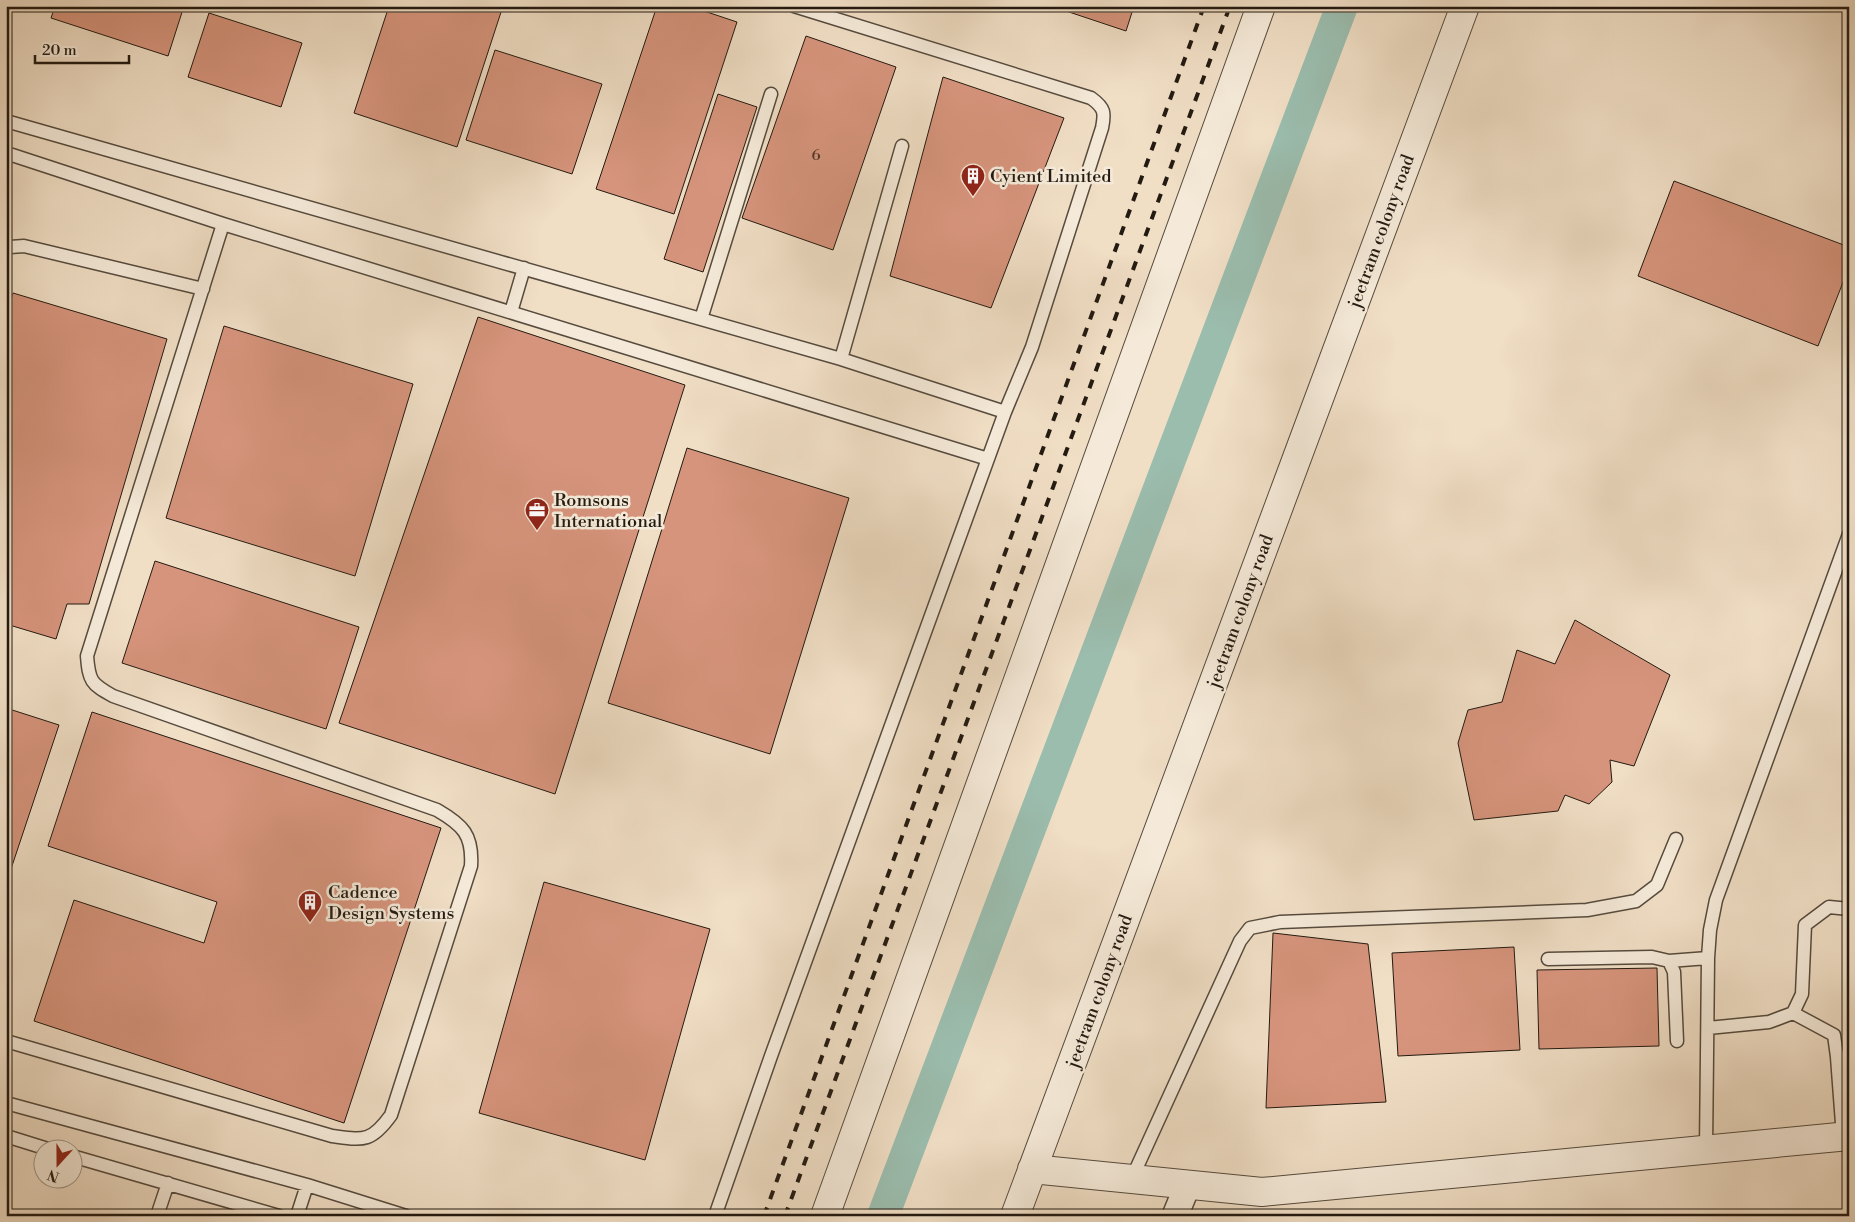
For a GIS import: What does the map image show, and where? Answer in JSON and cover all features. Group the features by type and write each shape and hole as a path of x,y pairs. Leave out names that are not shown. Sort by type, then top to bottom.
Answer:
{"street":[{"path":"825,1216 1261,6"},
{"name":"jeetram colony road","path":"1015,1216 1465,6"},
{"path":"1032,1169 1262,1192 1846,1137"},
{"path":"1175,1216 1188,1184"}],"lane":[{"path":"715,1216 770,1056 1005,412 1032,347 1102,128 1104,115 1100,105 1091,98 794,6"},
{"path":"701,319 771,94"},
{"path":"6,121 841,359 1005,412"},
{"path":"841,359 902,146"},
{"path":"6,153 223,224 988,459"},
{"path":"6,1040 332,1136 362,1140 380,1131 391,1115 471,866 472,852 468,837 457,822 437,810 113,696 98,688 89,676 87,656 223,224"},
{"path":"6,250 10,247 24,246 203,289"},
{"path":"510,312 524,268"},
{"path":"1706,1150 1708,958 1710,930 1716,900 1849,534"},
{"path":"1132,1178 1240,941 1250,928 1280,922 1587,910 1636,901 1657,885 1676,839"},
{"path":"1708,1028 1769,1022 1793,1013 1802,994 1805,926 1829,907 1849,909"},
{"path":"1548,959 1652,957 1669,961 1708,958"},
{"path":"1669,961 1674,972 1677,1041"},
{"path":"1793,1013 1834,1035 1843,1057 1846,1137"},
{"path":"6,1103 307,1185 406,1216"},
{"path":"6,1136 32,1144"},
{"path":"82,1159 279,1216"},
{"path":"157,1216 168,1183"},
{"path":"297,1216 307,1185"}],"building":[{"path":"55,6 184,6 168,56 51,18"},
{"path":"389,6 503,6 457,147 354,113"},
{"path":"657,6 689,6 737,22 674,214 596,189"},
{"path":"1051,6 1134,6 1126,31"},
{"path":"209,13 302,43 281,107 188,77"},
{"path":"806,36 896,67 833,250 742,218"},
{"path":"495,50 602,84 572,174 466,140"},
{"name":"Cyient Limited","path":"943,77 1064,118 991,308 890,276"},
{"path":"718,94 757,107 703,272 664,259"},
{"path":"1674,181 1849,247 1849,267 1818,346 1638,276"},
{"path":"13,293 167,339 89,604 67,604 56,639 6,624 6,316"},
{"path":"478,317 685,385 555,794 339,723"},
{"path":"224,326 413,384 355,576 166,518"},
{"path":"687,448 849,498 770,754 608,703"},
{"path":"155,561 359,627 326,729 122,663"},
{"path":"1575,620 1670,675 1634,766 1610,760 1612,782 1589,804 1565,795 1558,811 1474,820 1458,743 1468,710 1502,702 1517,650 1555,664"},
{"path":"6,708 59,725 6,884"},
{"name":"Cadence Design Systems","path":"92,712 441,828 344,1123 34,1021 74,900 204,943 217,902 48,846"},
{"path":"544,882 710,929 645,1160 479,1113"},
{"path":"1273,933 1368,944 1386,1102 1266,1108"},
{"path":"1514,947 1520,1050 1398,1056 1392,953"},
{"path":"1657,968 1659,1046 1539,1049 1537,970"}],"waterway":[{"path":"883,1216 1342,6"}],"railway":[{"path":"764,1216 1204,6"},
{"path":"785,1216 1230,6"}],"place":[{"name":"Cyient Limited","path":"973,197"},
{"name":"Romsons International","path":"537,531"},
{"name":"Cadence Design Systems","path":"310,923"}]}
